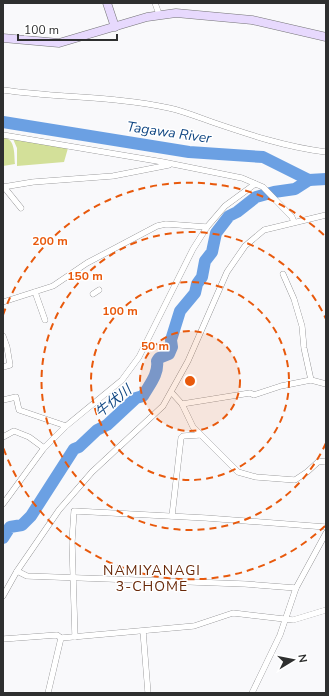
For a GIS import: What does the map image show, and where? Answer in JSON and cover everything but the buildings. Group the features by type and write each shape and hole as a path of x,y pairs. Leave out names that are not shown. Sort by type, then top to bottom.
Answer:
{"main road":[{"path":"107,3 115,27"},
{"path":"3,38 59,43 159,14 190,14 252,20 326,37"}],"street":[{"path":"155,3 159,14"},
{"path":"3,90 50,96 135,101 171,109 276,143 296,148 326,152"},
{"path":"3,135 172,164 242,178 263,187 294,221"},
{"path":"21,208 4,187 33,182 113,176 172,164"},
{"path":"3,504 44,448 66,426 122,380 136,360 193,249 207,227 225,206 255,184"},
{"path":"3,596 17,572 59,510 92,472 163,406 172,393 188,361 227,272 245,246 264,230 294,221 326,215"},
{"path":"3,302 53,286 87,263 157,226 166,224 207,227"},
{"path":"283,274 294,299 302,326 304,348 311,380"},
{"path":"93,294 99,290"},
{"path":"35,292 45,320"},
{"path":"3,336 7,347 10,365 3,367"},
{"path":"182,404 250,393 254,395 280,386 311,380 326,384"},
{"path":"172,393 182,404 186,416 200,435 238,472 256,477 294,480 307,472 318,462 326,461"},
{"path":"3,400 16,397 19,410 66,426"},
{"path":"3,437 14,431 29,437 44,448"},
{"path":"172,516 181,438 184,436 200,435"},
{"path":"75,637 72,577 74,511 172,516 326,527"},
{"path":"252,693 280,635 296,588 326,532"},
{"path":"17,572 27,576 245,584 296,588"},
{"path":"3,639 57,635 61,638 194,626 234,613 293,620 326,610"},
{"path":"143,631 148,693"},
{"path":"48,693 61,638"}],"green space":[{"path":"3,137 10,141 14,148 15,164 3,166"},
{"path":"13,139 68,148 64,162 17,166 17,148"}],"waterway":[{"name":"Tagawa River","path":"3,122 189,152 263,157 309,180 326,179"},
{"name":"牛伏川","path":"3,538 10,527 22,525 31,516 74,449 79,447 97,430 107,425 136,398 143,396 155,375 157,361 159,358 169,354 172,347 171,340 180,311 195,293 197,284 202,277 205,261 212,252 216,233 229,216 237,212 256,197 274,192 295,189 309,180"}],"district":[{"name":"NAMIYANAGI 3-CHOME","path":"152,578"}]}
